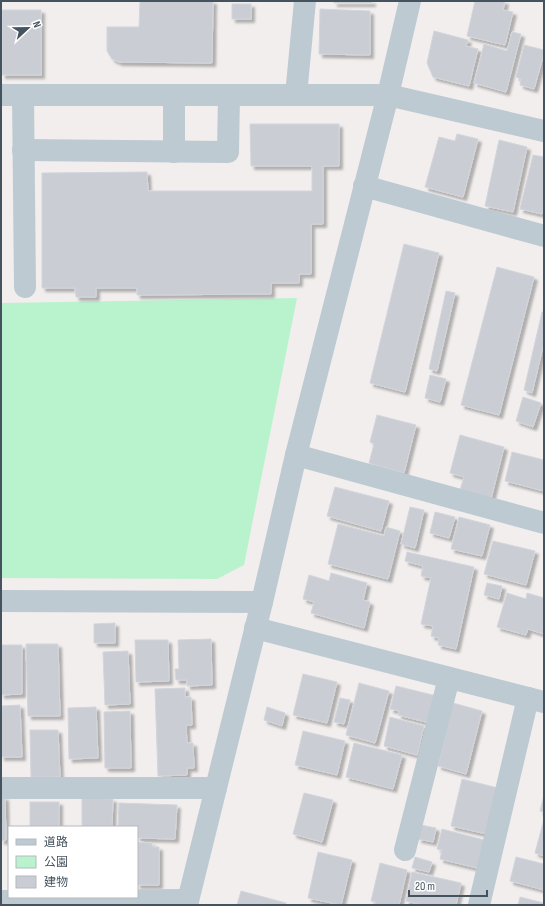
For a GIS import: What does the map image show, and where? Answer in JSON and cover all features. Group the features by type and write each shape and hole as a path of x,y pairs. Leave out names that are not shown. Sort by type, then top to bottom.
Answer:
{"street":[{"path":"296,95 305,1"},
{"path":"1,901 187,902 262,602 296,455 388,95 410,1"},
{"path":"1,95 388,95 544,131"},
{"path":"23,95 26,287"},
{"path":"174,95 174,152"},
{"path":"23,150 228,152 229,95"},
{"path":"364,186 544,236"},
{"path":"296,455 544,523"},
{"path":"1,601 262,602"},
{"path":"255,628 536,700 479,905"},
{"path":"406,850 449,678"},
{"path":"1,788 216,788"}],"green space":[{"path":"297,298 244,565 217,579 1,578 1,303"}],"building":[{"path":"140,1 213,1 212,63 119,62 112,59 107,51 107,27 139,27"},
{"path":"334,1 372,1 372,3 334,3"},
{"path":"475,1 505,1 503,10 513,12 505,45 467,36"},
{"path":"232,4 251,4 251,19 232,19"},
{"path":"320,9 370,11 370,55 319,54"},
{"path":"2,10 41,10 41,75 2,75"},
{"path":"434,31 468,40 466,46 478,49 469,86 433,77 427,63"},
{"path":"512,32 521,34 506,92 474,83 484,44 507,51"},
{"path":"524,45 544,50 534,89 520,85 521,79 516,77"},
{"path":"250,124 339,124 339,166 323,166 323,224 311,224 311,274 299,274 299,283 271,283 271,294 137,295 137,288 96,288 96,297 76,297 75,288 42,288 42,173 147,172 148,191 312,191 312,166 251,166"},
{"path":"457,134 478,139 463,197 425,187 439,137 455,141"},
{"path":"499,140 527,147 513,212 485,206"},
{"path":"533,155 544,157 544,207 542,214 520,209"},
{"path":"404,244 439,253 405,392 370,383"},
{"path":"497,267 534,277 499,415 461,405"},
{"path":"446,291 455,293 437,371 429,369"},
{"path":"542,312 544,312 544,342 532,393 524,390"},
{"path":"430,375 446,379 440,402 425,398"},
{"path":"523,397 541,403 533,427 516,421"},
{"path":"377,415 416,425 404,473 369,463 374,444 370,442"},
{"path":"460,435 504,447 491,499 460,490 464,477 450,473"},
{"path":"512,452 544,460 544,491 505,481"},
{"path":"335,487 389,501 381,531 327,516"},
{"path":"410,507 424,510 415,548 401,544"},
{"path":"435,512 455,517 449,538 430,533"},
{"path":"459,517 490,525 482,556 451,549"},
{"path":"338,524 384,536 386,527 400,531 388,579 328,564"},
{"path":"493,541 535,551 526,585 484,574"},
{"path":"407,552 474,567 456,649 438,645 439,638 431,636 433,626 421,624 431,578 421,576 423,566 405,561"},
{"path":"331,573 367,583 363,600 370,602 364,628 311,613 314,602 303,599 309,575 329,581"},
{"path":"487,583 502,586 499,599 484,595"},
{"path":"507,593 526,599 527,593 544,598 544,634 528,629 526,635 497,627"},
{"path":"115,623 115,643 94,643 94,624"},
{"path":"211,639 212,685 187,686 187,680 176,680 175,669 179,669 178,640"},
{"path":"135,640 168,640 169,681 136,682"},
{"path":"26,644 58,644 60,716 28,716"},
{"path":"1,645 22,645 22,694 1,695"},
{"path":"128,651 130,704 105,705 103,652"},
{"path":"303,674 337,682 327,723 293,715"},
{"path":"359,683 389,691 375,743 346,735"},
{"path":"396,686 437,696 430,723 398,715 399,711 390,709"},
{"path":"185,688 185,697 191,697 192,725 186,725 187,743 193,743 194,768 187,768 187,775 158,776 155,689"},
{"path":"340,698 350,700 344,724 334,722"},
{"path":"453,703 482,711 466,774 438,766"},
{"path":"20,705 22,757 1,757 1,706"},
{"path":"96,707 98,758 69,759 68,708"},
{"path":"267,707 285,713 282,726 264,720"},
{"path":"130,711 131,768 105,768 104,712"},
{"path":"390,717 424,726 417,755 384,746"},
{"path":"30,730 58,730 60,777 31,777"},
{"path":"303,731 345,741 337,775 295,765"},
{"path":"354,743 402,755 393,789 346,777"},
{"path":"462,779 498,788 487,834 451,826"},
{"path":"304,793 333,800 322,842 293,834"},
{"path":"544,795 544,812 540,811"},
{"path":"1,797 5,797 6,840 1,841"},
{"path":"82,798 113,799 112,826 82,826"},
{"path":"30,802 59,802 59,826 30,826"},
{"path":"119,803 177,805 175,839 138,838 138,826 118,826"},
{"path":"544,819 544,856 535,853"},
{"path":"421,825 436,828 433,842 418,839"},
{"path":"442,829 484,840 477,868 440,859 442,850 437,849"},
{"path":"138,842 152,843 152,847 159,847 159,885 138,885"},
{"path":"318,852 352,860 341,905 308,898"},
{"path":"415,857 432,862 429,872 412,868"},
{"path":"516,857 544,864 544,890 510,881"},
{"path":"380,863 407,870 399,905 375,905 376,902 371,901"},
{"path":"412,872 461,883 456,905 422,905 406,901"},
{"path":"241,891 286,903 285,905 237,905"},
{"path":"520,897 544,903 544,905 518,905"}]}
